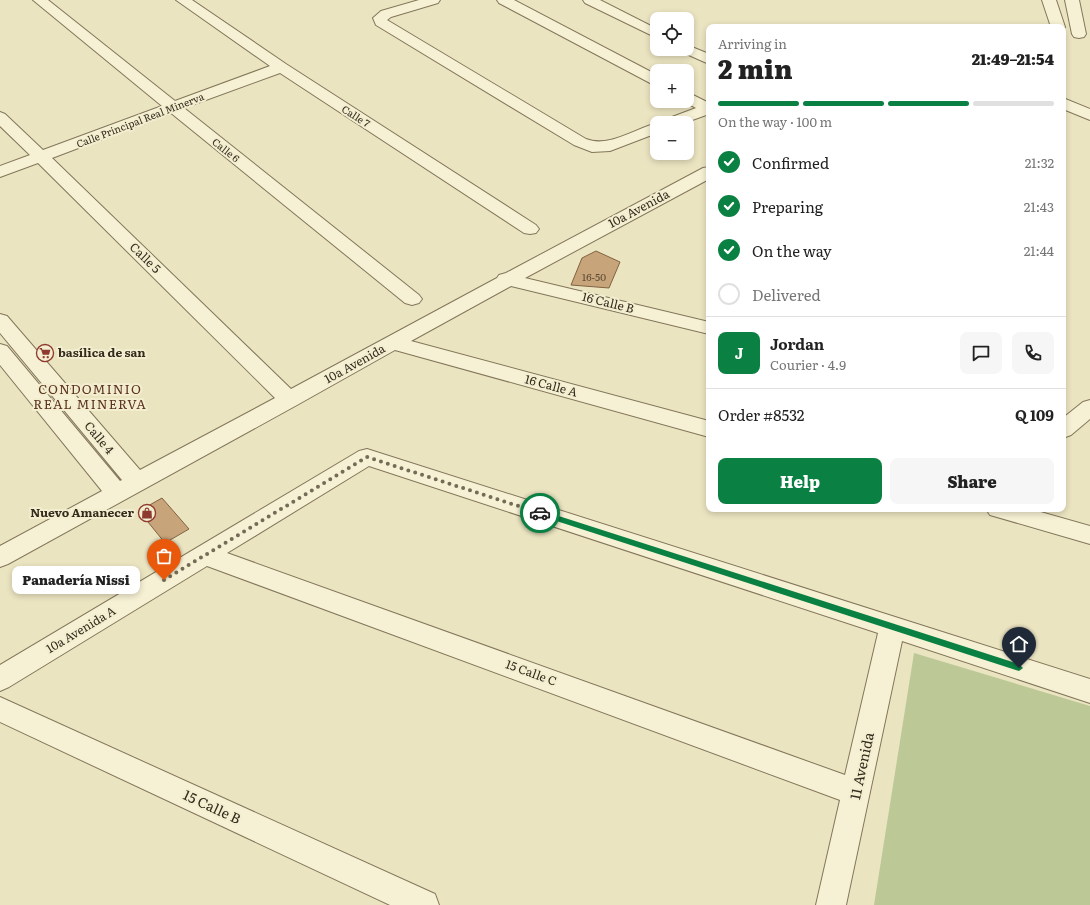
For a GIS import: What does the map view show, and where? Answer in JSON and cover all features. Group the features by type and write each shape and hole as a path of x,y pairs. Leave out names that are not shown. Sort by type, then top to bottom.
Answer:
{"street":[{"name":"Calle 6","path":"40,0 412,299"},
{"name":"Calle 7","path":"183,0 276,64 530,230"},
{"path":"433,0 386,14 380,18 381,22 580,142 592,147 610,146 650,131"},
{"path":"504,0 650,77"},
{"path":"590,0 650,30"},
{"path":"1049,0 1057,24"},
{"path":"1066,35 1084,34 1072,0"},
{"path":"694,52 706,58"},
{"name":"Calle Principal Real Minerva","path":"0,172 37,153 276,64"},
{"path":"694,101 706,107"},
{"path":"1066,104 1090,115"},
{"path":"690,116 706,110"},
{"name":"Calle 5","path":"0,117 290,400"},
{"name":"Calle Principal Real Minerva","path":"0,160 37,153"},
{"name":"10a Avenida","path":"0,557 394,343 506,279 706,174"},
{"name":"16 Calle B","path":"506,279 706,327"},
{"name":"Calle 4","path":"0,320 137,482"},
{"name":"16 Calle A","path":"394,343 706,428"},
{"name":"Calle 4","path":"0,351 116,494"},
{"path":"1066,427 1090,407"},
{"name":"10a Avenida A","path":"0,679 367,457 892,627"},
{"path":"1009,512 1090,535"},
{"name":"15 Calle C","path":"205,555 856,792"},
{"path":"892,627 1090,691"},
{"name":"11 Avenida","path":"831,905 892,627"},
{"name":"15 Calle B","path":"0,709 424,905"}],"green space":[{"path":"914,653 1090,706 1090,905 874,905"}],"building":[{"path":"596,251 620,262 609,288 571,285 582,258"},
{"path":"162,498 189,529 165,543 139,511"}],"way so far":[{"path":"164,580 367,457 540,513"}],"place":[{"name":"basílica de san","path":"45,353"},
{"name":"Nuevo Amanecer","path":"147,513"},
{"name":"Panadería Nissi","path":"164,580"}],"district":[{"name":"CONDOMINIO REAL MINERVA","path":"90,396"}],"route":[{"path":"540,513 1019,668"}]}
